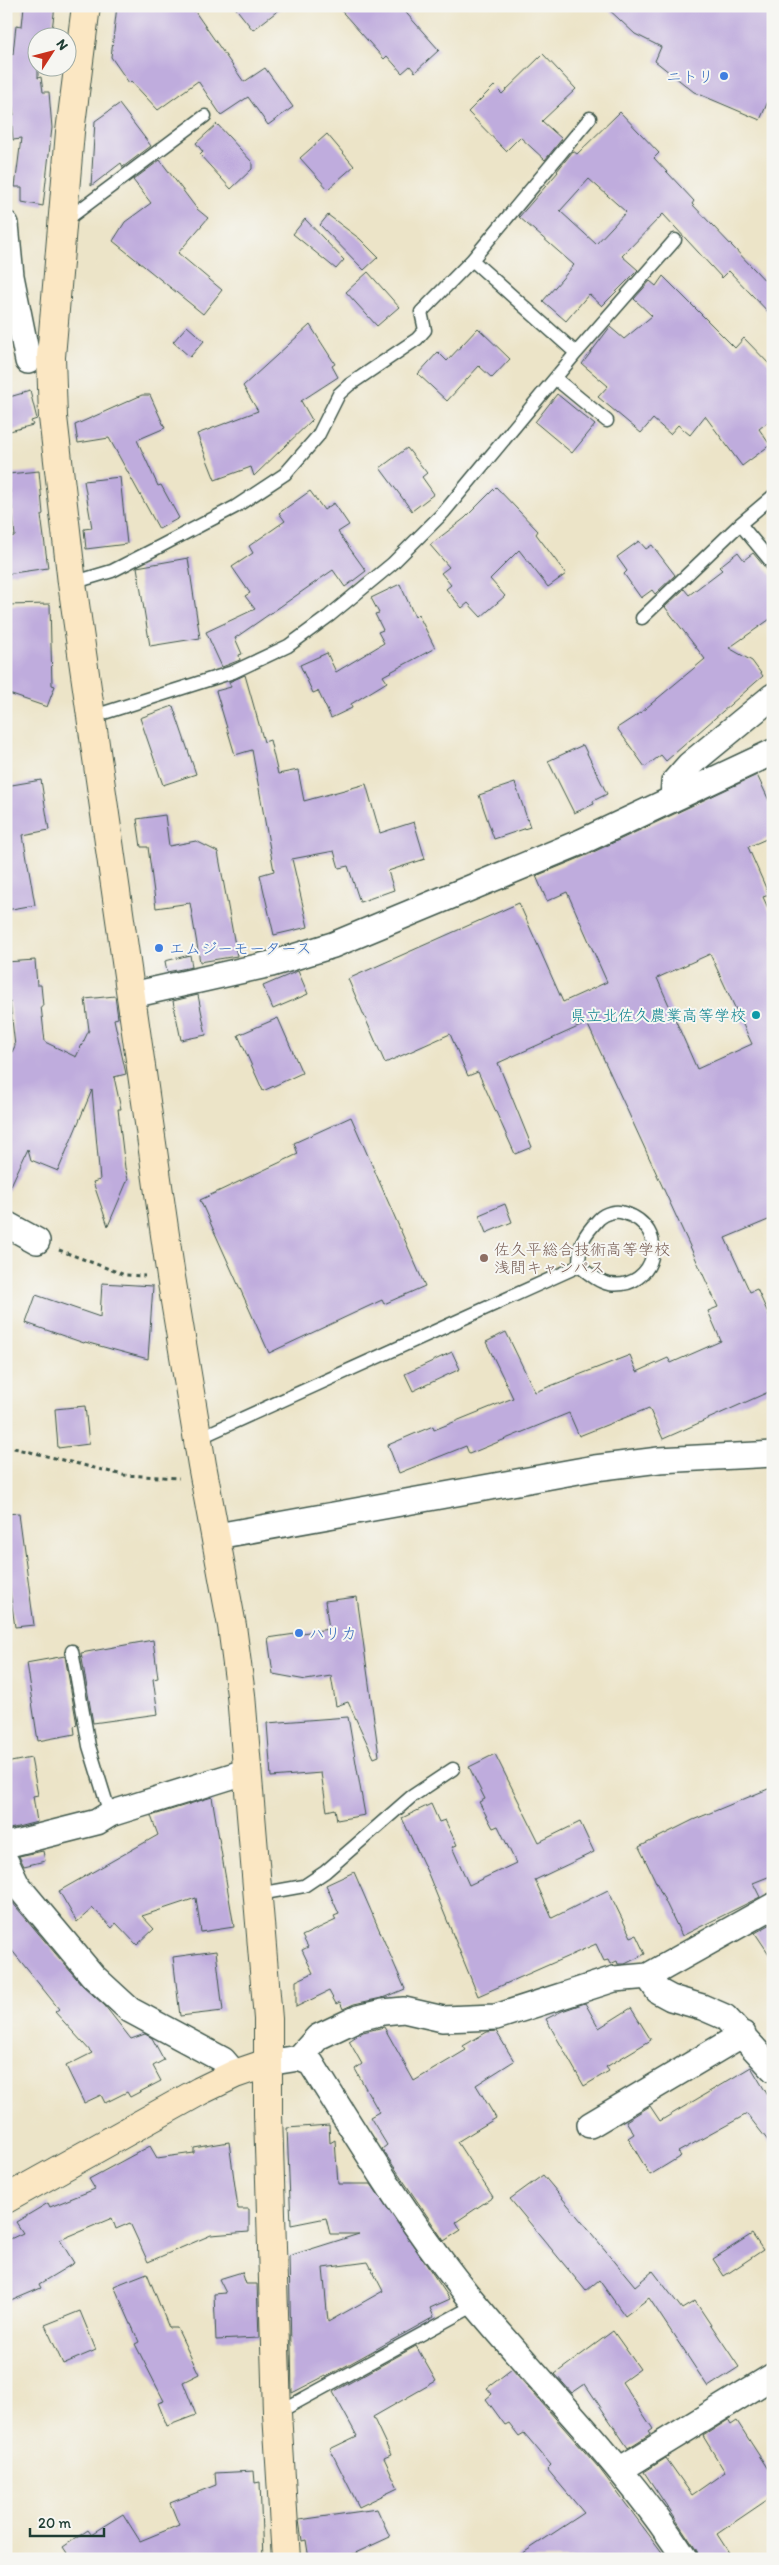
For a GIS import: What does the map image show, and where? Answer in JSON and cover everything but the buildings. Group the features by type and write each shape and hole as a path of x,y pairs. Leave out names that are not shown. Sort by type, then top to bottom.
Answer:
{"street":[{"path":"28,362 62,222 70,132 86,6"},
{"path":"6,224 12,276 28,362 53,417 90,717 132,995 171,1277 232,1626 248,1771 268,2018 267,2063 277,2413 286,2559"},
{"path":"673,799 674,782 689,765 773,696"},
{"path":"132,995 271,964 334,945 562,850 773,752"},
{"path":"6,1224 37,1241"},
{"path":"217,1536 595,1468 659,1460 773,1454"},
{"path":"6,1845 97,1822 110,1814 248,1771"},
{"path":"6,1862 17,1884 93,1976 130,2010 223,2060 235,2074"},
{"path":"299,2058 318,2037 358,2018 383,2012 404,2010 443,2019 496,2017 614,1979 648,1976 773,1906"},
{"path":"648,1976 658,1991 671,1998 702,2007 725,2017 743,2034 773,2069"},
{"path":"590,2125 743,2034"},
{"path":"6,2199 200,2091 235,2074 267,2063 299,2058 311,2063 399,2204 475,2305 621,2470 685,2559"},
{"path":"621,2470 773,2376"}],"lane":[{"path":"62,222 205,116"},
{"path":"72,583 112,571 155,549 235,507 285,474 318,436 340,394 349,385 417,339 425,330 421,312 472,260 590,118"},
{"path":"90,717 233,672 288,646 392,564 444,512 576,353 675,240"},
{"path":"472,260 576,353"},
{"path":"556,379 607,421"},
{"path":"642,618 740,524 773,496"},
{"path":"740,524 773,564"},
{"path":"618,1211 633,1216 648,1228 654,1242 652,1262 639,1277 626,1282 609,1284 594,1277 579,1266 579,1247 588,1232 601,1217 618,1211"},
{"path":"199,1438 579,1266"},
{"path":"72,1651 89,1746 110,1814"},
{"path":"259,1894 304,1886 325,1872 375,1826 411,1797 453,1769"},
{"path":"277,2413 475,2305"}],"path":[{"path":"37,1241 125,1276 171,1277"},
{"path":"6,1446 123,1475 205,1479"}],"place":[{"name":"ニトリ","path":"724,76"},
{"name":"エムジーモータース","path":"159,948"},
{"name":"県立北佐久農業高等学校","path":"756,1015"},
{"name":"佐久平総合技術高等学校 浅間キャンパス","path":"484,1258"},
{"name":"ハリカ","path":"299,1633"}]}
